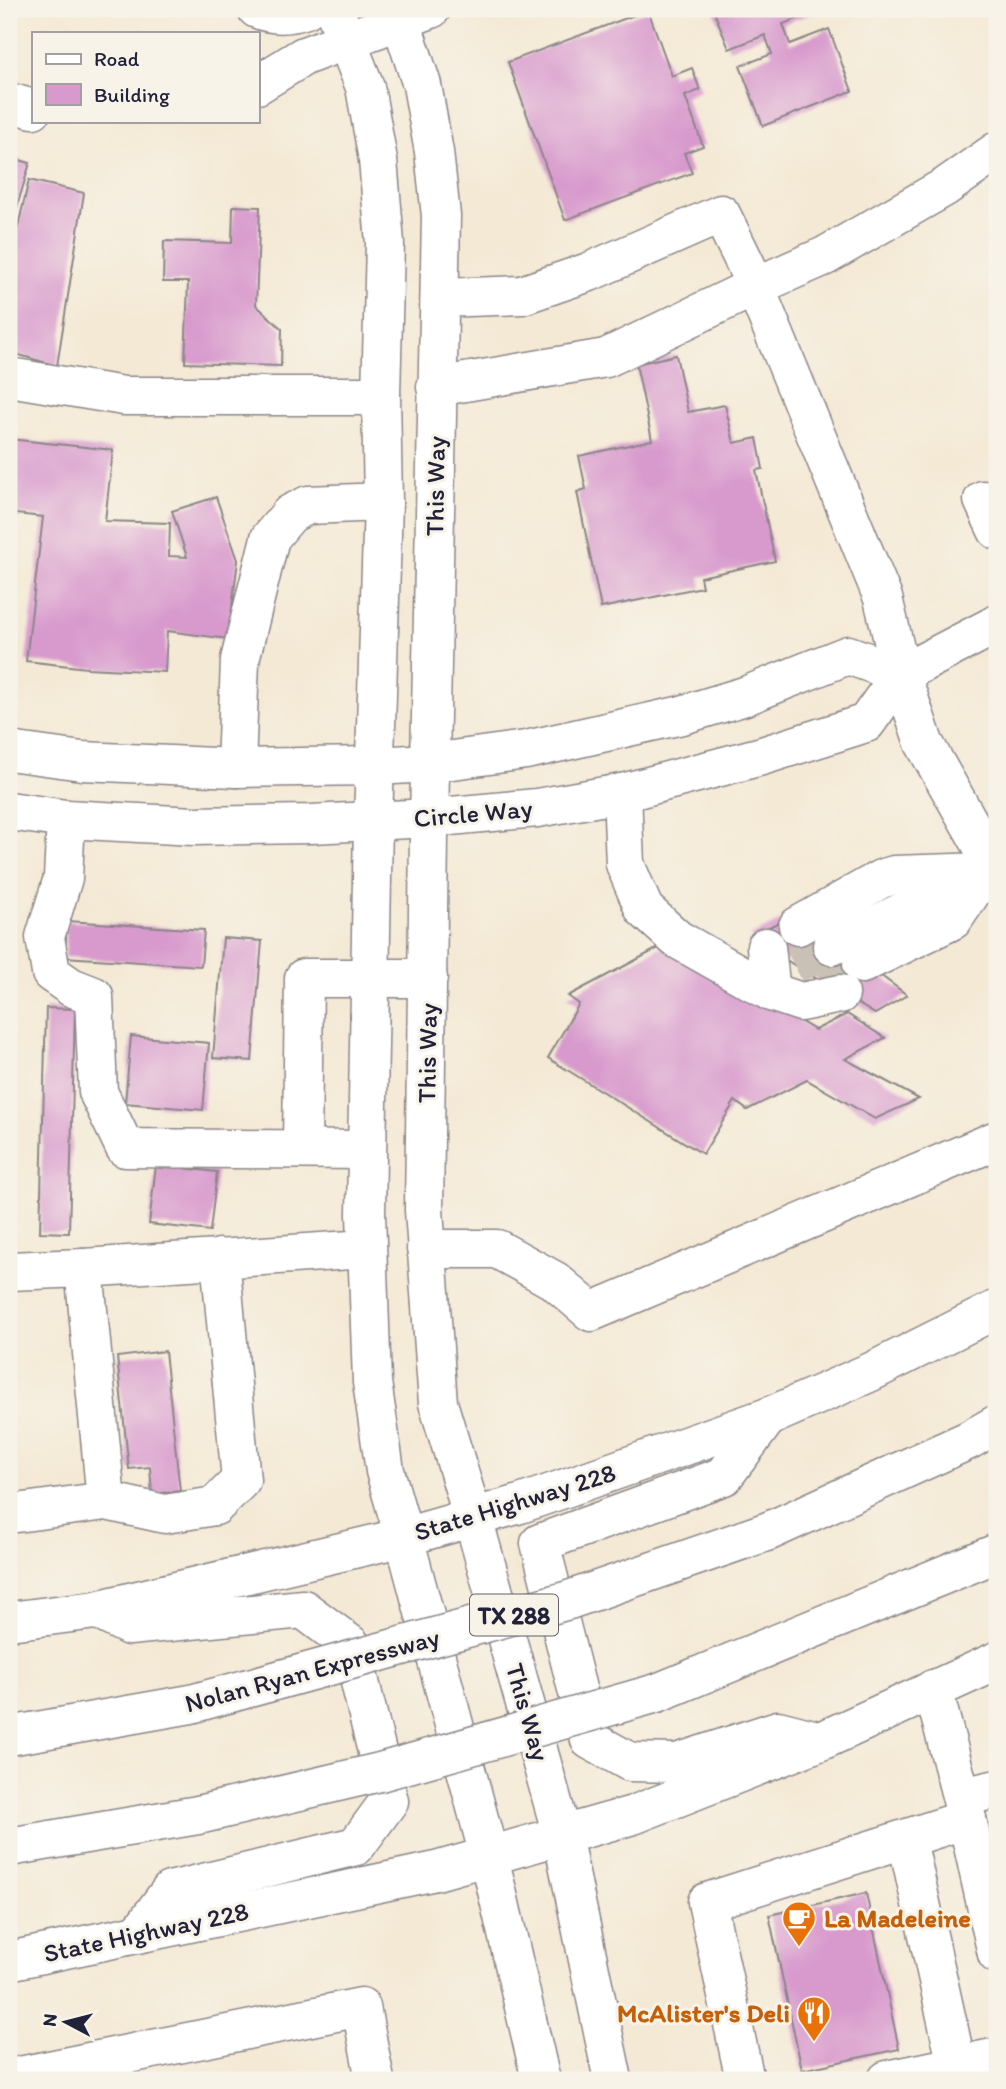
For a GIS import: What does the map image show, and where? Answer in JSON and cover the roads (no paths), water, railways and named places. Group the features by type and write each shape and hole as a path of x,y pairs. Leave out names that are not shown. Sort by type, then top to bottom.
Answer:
{"main road":[{"path":"257,9 267,13 290,15 306,9"},
{"path":"259,84 304,56 341,24 410,12"},
{"name":"This Way","path":"410,12 434,152 441,216 424,1210 438,1403 562,1835 613,2080"},
{"name":"This Way","path":"341,24 365,87 378,160 385,243 381,396 383,502 366,1150 372,1382 385,1471 489,1856 541,2080"},
{"path":"9,102 32,109"},
{"path":"436,387 606,358 825,256 945,187 997,151"},
{"path":"440,298 522,295 589,272 721,214 746,265 883,598 901,674 924,743 992,871"},
{"path":"9,377 124,396 381,396"},
{"path":"236,768 240,660 270,538 290,514 308,505 383,502"},
{"name":"Circle Way","path":"9,811 66,819 194,826 373,822 537,808 622,793 762,756 866,723 901,674 997,624"},
{"name":"Circle Way","path":"9,751 82,761 236,768 430,763 526,750 682,715 745,696 848,656 901,674"},
{"path":"622,793 625,864 643,909 677,939 816,963 969,925 992,871"},
{"path":"66,819 63,878 45,937 51,973 71,987 94,996 98,1092 125,1148 366,1150"},
{"path":"816,963 992,871"},
{"path":"302,1149 304,978 428,978"},
{"path":"426,1249 497,1250 555,1281 591,1312 997,1140"},
{"path":"9,1271 220,1258 366,1231 424,1210"},
{"path":"9,1514 106,1501 165,1514 215,1506 241,1480 220,1258"},
{"path":"84,1268 106,1501"},
{"name":"State Highway 228","path":"9,1620 96,1610 404,1537 473,1518 593,1480 768,1417 871,1372 997,1309"},
{"path":"768,1417 724,1476 540,1543 590,1740 630,1762 677,1763 778,1730 821,1741"},
{"name":"Nolan Ryan Expressway","path":"9,1736 191,1704 569,1600 769,1531 969,1440 997,1424"},
{"path":"9,1847 198,1815 354,1778 657,1693 997,1553"},
{"path":"96,1610 129,1626 303,1609 351,1645 389,1801 356,1846 170,1891 139,1933"},
{"name":"State Highway 228","path":"9,1961 436,1871 633,1815 821,1741 997,1661"},
{"path":"933,1689 975,1802 997,1954"},
{"path":"745,2080 707,1902 907,1840 975,1802"},
{"path":"907,1840 957,2066"},
{"path":"9,2078 360,2007 375,2080"},
{"path":"887,2080 997,2057"}],"tunnel":[{"path":"794,965 832,946"},
{"path":"821,982 862,964"}],"place":[{"name":"La Madeleine","path":"799,1948"},
{"name":"McAlister's Deli","path":"814,2043"}]}
